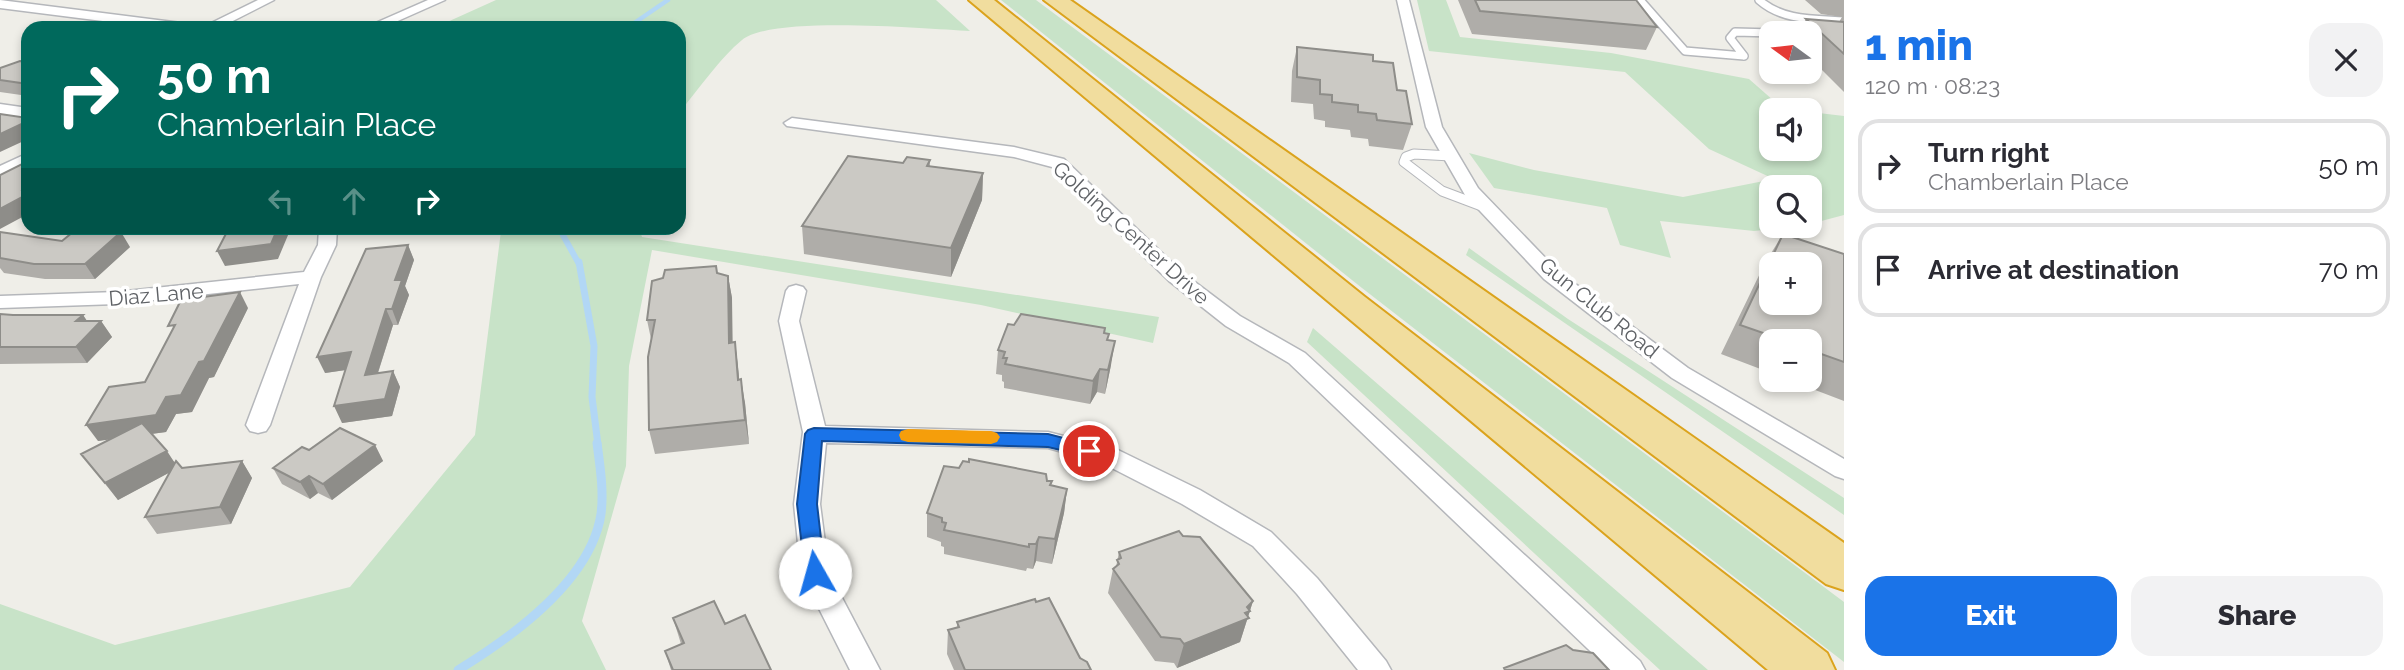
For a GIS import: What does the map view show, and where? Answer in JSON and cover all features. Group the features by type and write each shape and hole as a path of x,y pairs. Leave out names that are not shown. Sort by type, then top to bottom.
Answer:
{"highway":[{"path":"980,0 1352,305 1808,670"},
{"path":"1055,0 1844,570"}],"street":[{"path":"223,21 268,0"},
{"path":"388,21 439,0"},
{"name":"Gun Club Road","path":"1403,0 1434,127 1471,191 1551,275 1680,373 1844,470"},
{"path":"0,5 131,21"},
{"path":"0,109 21,112"},
{"name":"Golding Center Drive","path":"792,123 1014,152 1058,163 1176,276 1233,321 1297,358 1630,670"},
{"path":"0,172 21,162"},
{"path":"258,425 312,277 327,245 328,235"},
{"name":"Diaz Lane","path":"0,302 140,298 312,277"},
{"path":"796,291 789,321 814,434 807,504 815,573 865,670"},
{"path":"814,434 1048,440 1109,456 1191,497 1262,539 1307,586 1376,670"}],"lane":[{"path":"1640,0 1685,51 1744,56 1731,38 1735,32 1759,33"},
{"path":"1759,0 1769,11 1802,18 1844,21"},
{"path":"1451,156 1414,155 1406,157 1404,162 1421,180 1436,190 1462,202 1487,208"}],"green space":[{"path":"496,0 936,0 970,31 851,25 759,32 734,47 686,104 686,21 449,21"},
{"path":"1001,0 1036,0 1844,602 1844,662 1362,288"},
{"path":"1417,0 1446,0 1460,37 1611,53 1749,79 1771,98 1759,98 1759,161 1822,161 1822,113 1844,116 1844,215 1822,221 1822,175 1765,175 1709,149 1625,72 1429,51"},
{"path":"1469,153 1534,170 1683,197 1759,182 1759,230 1660,221 1671,258 1620,245 1607,208 1494,188"},
{"path":"500,235 641,235 1159,317 1153,343 981,305 652,250 629,366 626,466 582,621 606,670 0,670 0,604 115,645 350,587 475,435"},
{"path":"1469,248 1568,319 1844,498 1844,515 1466,255"},
{"path":"1313,328 1708,670 1660,670 1307,342"}],"building":[{"path":"1475,0 1636,0 1657,27 1480,11"},
{"path":"1806,19 1844,22 1844,54 1822,34 1822,21"},
{"path":"1297,47 1373,55 1373,61 1393,63 1397,90 1406,91 1412,124 1377,120 1376,114 1358,112 1358,105 1332,102 1332,95 1320,94 1320,80 1297,77"},
{"path":"21,61 21,83 0,80 0,68"},
{"path":"0,114 21,117 21,124 0,134"},
{"path":"848,156 903,163 907,157 930,160 927,166 983,173 951,248 802,226"},
{"path":"21,164 21,198 0,209 0,175"},
{"path":"0,232 62,241 69,235 118,235 85,264 34,264 0,258"},
{"path":"225,235 275,235 271,244 217,251"},
{"path":"1781,238 1795,238 1844,254 1844,362 1822,354 1822,329 1759,329 1759,332 1740,325 1759,285 1759,315 1822,315 1822,252 1774,252"},
{"path":"408,245 395,280 402,280 392,309 386,309 365,375 393,371 385,399 334,406 351,352 317,357 366,249"},
{"path":"716,266 717,273 728,276 729,343 735,342 745,420 649,430 648,357 655,320 647,320 652,281 663,278 665,270"},
{"path":"240,292 204,361 199,362 181,395 166,397 156,415 86,425 109,387 145,382 175,325 168,326 181,300"},
{"path":"0,314 83,315 76,321 101,321 76,347 0,347"},
{"path":"1021,314 1105,328 1104,333 1109,334 1107,340 1115,341 1108,370 1100,369 1093,381 1005,364 1005,352 998,350 1008,324 1014,325"},
{"path":"142,423 167,451 105,483 81,454"},
{"path":"340,428 375,445 323,484 309,476 300,482 273,468 302,447 309,450"},
{"path":"969,459 1046,474 1047,481 1052,481 1050,485 1067,489 1055,539 1039,537 1036,544 1029,544 1029,547 944,530 946,523 942,522 942,518 927,513 944,466 959,468 963,461 969,462"},
{"path":"176,461 182,468 242,461 220,507 145,517"},
{"path":"1179,531 1183,536 1200,537 1253,601 1247,607 1250,611 1245,613 1249,618 1184,644 1180,639 1161,637 1113,569 1119,564 1119,552"},
{"path":"1049,598 1080,658 1087,662 1091,670 965,670 948,630 959,627 957,622 1035,599 1036,602"},
{"path":"714,601 725,624 745,615 771,670 673,670 665,651 684,643 673,618"},
{"path":"1566,645 1573,650 1593,653 1609,670 1504,668"}],"waterway":[{"path":"637,21 668,0"},
{"path":"563,235 579,264"},
{"path":"579,262 594,346 592,397 598,445"},
{"path":"458,670 524,624 566,584 582,562 594,538 601,514 602,487 597,443"}],"slow traffic":[{"path":"908,435 991,437"}],"route":[{"path":"815,573 807,504 814,434 1048,440 1089,451"}]}
